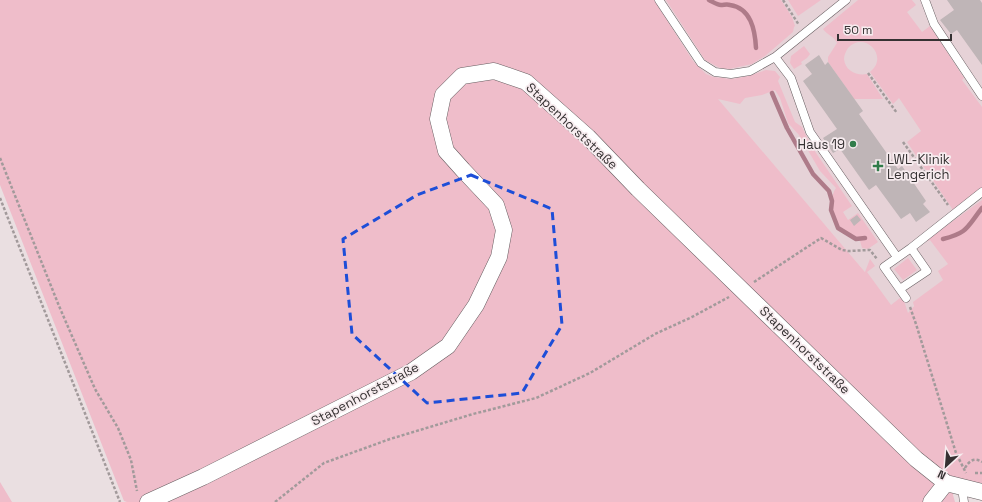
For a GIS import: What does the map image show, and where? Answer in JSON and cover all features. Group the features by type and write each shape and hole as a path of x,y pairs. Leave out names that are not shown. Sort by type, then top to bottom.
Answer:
{"street":[{"name":"Stapenhorststraße","path":"143,498 203,477 411,372 448,346 480,298 499,257 504,230 496,205 446,150 438,119 443,95 462,76 494,71 526,82 588,137 638,189 916,459 946,483"},
{"path":"931,502 946,483 982,492"}],"lane":[{"path":"659,0 701,63 715,72 731,74 750,71 775,57 846,0"},
{"path":"925,0 934,24 982,96"},
{"path":"775,57 792,78 810,132 897,257"},
{"path":"906,298 884,267 911,248 982,192"},
{"path":"900,289 927,271 911,248"}],"path":[{"path":"783,0 805,34"},
{"path":"868,73 897,113"},
{"path":"904,142 954,214"},
{"path":"0,158 59,306 95,389 118,428 143,498"},
{"path":"0,198 120,502"},
{"path":"275,502 324,463 390,439 473,414 536,398 590,373 656,334 692,317 742,290 821,238 842,250 870,250 884,267"},
{"path":"906,298 916,324 956,453 965,468"},
{"path":"964,488 965,468 969,461 972,459 982,462"}],"highlighted area":[{"path":"471,175 552,209 562,325 522,393 427,403 352,334 343,239 417,195"}],"shaded area":[{"path":"0,0 654,0 693,61 706,74 713,77 732,79 766,70 775,71 780,77 778,81 795,122 802,127 810,144 852,206 843,212 848,220 858,213 878,242 868,249 862,248 859,237 852,236 845,232 840,226 833,211 832,202 833,194 836,188 820,171 799,135 788,123 780,98 775,90 762,95 745,98 740,104 718,99 865,272 870,259 875,266 867,272 891,305 900,298 904,301 908,313 914,306 913,302 943,280 938,271 948,264 930,240 927,240 982,200 982,487 953,480 953,495 955,502 124,501 0,185"},
{"name":"LWL-Klinik Lengerich","path":"647,0 982,0 982,377 914,305 905,327 865,272 695,73"},
{"path":"666,0 781,0 792,17 795,26 793,32 765,56 752,64 729,69 720,68 705,60"},
{"path":"788,0 821,0 798,16"},
{"path":"858,0 912,0 916,5 907,12 922,32 930,26 964,78 962,80 982,107 982,188 953,210 907,142 921,131 899,98 893,104 870,72 875,66 877,59 876,53 872,47 867,43 854,43 848,48 844,59 847,67 852,72 867,74 883,99 854,99 828,62 828,57 837,43 823,29"},
{"path":"804,46 810,54 801,62 802,64 794,69 790,63 791,56"},
{"path":"908,258 917,270 903,280 894,269"},
{"path":"0,482 12,502 0,502"}],"building":[{"path":"947,0 980,0 982,3 982,65 957,30 951,34 940,20 954,10"},
{"name":"Haus 19","path":"819,55 825,65 828,62 863,111 859,114 898,169 902,166 926,201 923,204 930,212 916,222 910,213 901,219 876,185 869,190 840,149 833,153 823,138 837,129 803,81 812,74 805,65"},
{"path":"857,215 861,220 854,226 850,220"}],"waterway":[{"path":"709,0 721,5 729,5 743,10 753,27 756,48"},
{"path":"772,93 787,128 813,174 829,191 832,201 831,210 838,228 856,239 865,238"},
{"path":"943,239 962,232 970,225 982,208"}],"place":[{"name":"Haus 19","path":"853,144"},
{"name":"LWL-Klinik Lengerich","path":"878,166"}]}
